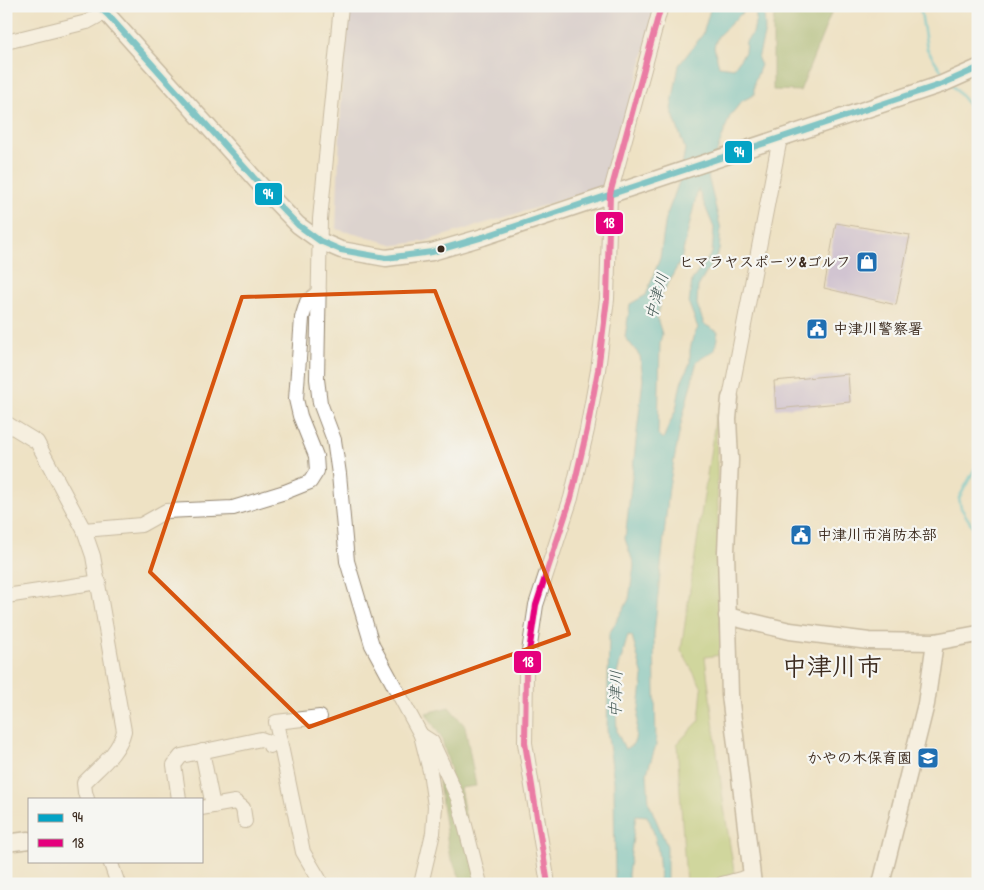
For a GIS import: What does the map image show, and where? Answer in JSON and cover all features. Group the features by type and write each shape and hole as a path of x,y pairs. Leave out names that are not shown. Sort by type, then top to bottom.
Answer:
{"street":[{"path":"341,6 321,209 318,387 320,403 334,440 347,561 372,645 421,735 430,771 435,806 433,833 421,884"},
{"path":"548,884 524,744 526,672 536,605 571,498 587,430 598,370 607,299 610,194 661,6"},
{"path":"6,42 87,22 98,16 103,8 298,225 320,241 341,250 386,258 432,252 483,237 942,84 978,68"},
{"path":"727,883 753,880 730,695 726,552 730,460 728,419 773,140"},
{"path":"84,530 142,525 166,511 233,508 310,482 317,471 316,456 300,416 296,399 302,318 307,302 319,292"},
{"path":"6,423 37,442 84,530 93,556 124,731 122,741 115,752 84,783 84,792 87,798"},
{"path":"6,596 98,582"},
{"path":"727,616 790,632 869,641 935,642 978,634"},
{"path":"881,884 926,704 935,642"},
{"path":"319,884 319,879 303,852 276,722 320,717"},
{"path":"421,735 432,742 458,798 480,884"},
{"path":"179,798 174,766 181,756 261,739 268,742 270,746"},
{"path":"202,751 207,807 235,802 243,808 245,821"},
{"path":"6,843 28,840"},
{"path":"110,862 118,884"}],"highlighted area":[{"path":"435,291 569,634 309,727 150,572 242,297"}],"shaded area":[{"path":"388,6 653,6 652,25 608,186 426,241 396,245 336,229 345,11 387,14"}],"green space":[{"path":"775,6 834,6 800,91 773,90 773,26"},
{"path":"716,414 721,655 705,657 736,884 686,884 677,744 699,721 702,688 681,650"},
{"path":"449,707 465,726 476,786 460,788 478,884 463,884 449,853 439,782 451,771 441,737 426,713"}],"water":[{"name":"中津川","path":"711,6 747,6 718,36 714,47 719,66 734,68 745,52 746,41 753,33 756,18 755,6 764,6 765,31 758,59 761,65 754,83 754,95 742,101 730,116 708,176 721,229 719,251 698,287 697,304 704,324 718,332 715,350 697,361 681,424 669,487 654,635 656,745 647,773 649,803 667,846 667,884 659,884 658,849 647,816 636,815 628,875 629,884 615,884 614,782 607,730 609,634 629,599 634,565 625,539 643,379 640,356 625,337 630,304 646,295 660,258 666,217 679,182 685,149 671,109 679,65 703,34","holes":["698,189 714,228 712,253 692,280 689,304 698,328 693,337 690,363 681,383 676,409 663,439 658,435 660,343 662,334 657,318 662,294 681,260","628,635 632,636 643,677 635,740 632,745 625,749 617,732 615,681"]}],"building":[{"name":"ヒマラヤスポーツ&ゴルフ","path":"836,223 910,235 896,305 824,288"},
{"path":"848,374 850,402 776,409 774,381"}],"waterway":[{"path":"920,6 927,49 945,76"},
{"path":"952,85 964,99 978,121"},
{"path":"975,530 961,508 959,498 978,463"}],"transit line":[{"name":"94","path":"98,6 298,225 320,241 341,250 386,258 432,252 483,237 942,84 978,68"},
{"name":"18","path":"548,884 525,743 526,672 536,605 571,498 587,430 598,370 607,299 610,194 661,6"}],"place":[{"name":"ヒマラヤスポーツ&ゴルフ","path":"867,262"},
{"name":"中津川警察署","path":"817,329"},
{"name":"中津川市消防本部","path":"801,535"},
{"name":"かやの木保育園","path":"928,758"}],"district":[{"name":"中津川市","path":"832,666"}]}
